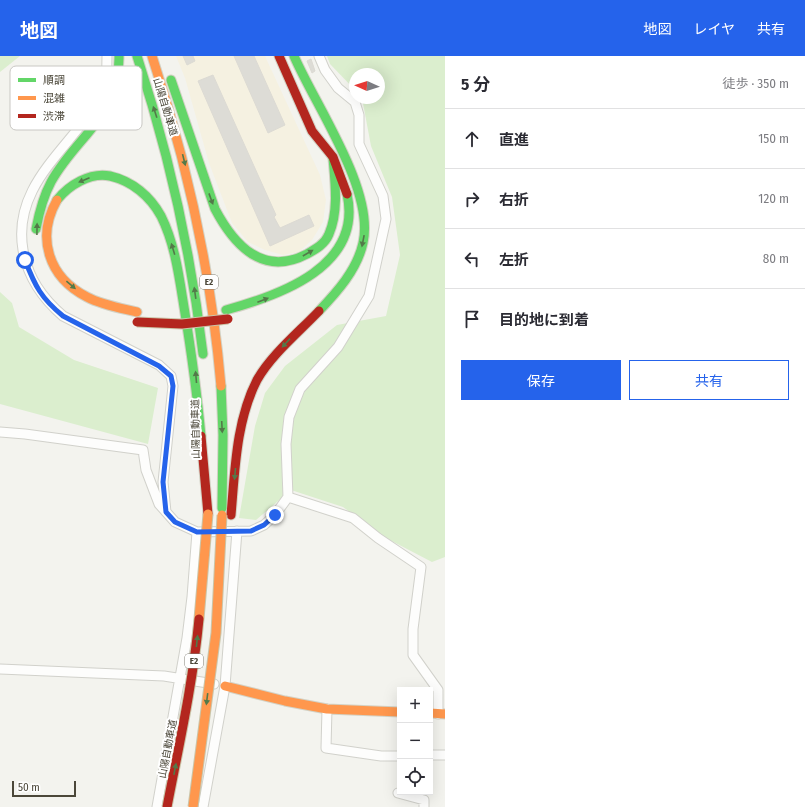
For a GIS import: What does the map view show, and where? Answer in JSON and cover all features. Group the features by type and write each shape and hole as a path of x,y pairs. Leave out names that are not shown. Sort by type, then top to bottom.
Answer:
{"main road":[{"path":"119,56 119,66"},
{"name":"山陽自動車道","path":"137,56 140,66"},
{"name":"山陽自動車道","path":"152,56 180,144 194,198 212,299 217,343 227,515"},
{"path":"92,130 54,177 41,204 36,228 39,250 52,281 72,299 103,314 137,317 198,315 229,316 254,303 276,295 302,282 325,265 340,246 347,226 348,200 333,158 312,131 279,56"},
{"path":"227,515 242,427 249,402 258,379 274,356 336,294 353,269 364,242 365,222 356,181 346,159 326,124 294,56"},
{"name":"山陽自動車道","path":"142,71 162,132 178,200 192,270 203,360"},
{"path":"169,74 185,116 211,201 231,236 251,255 275,262 289,262 301,257 324,243 332,226 335,208 333,158"},
{"path":"137,317 104,305 83,295 67,282 54,266 46,246 48,221 54,203 66,190 89,177 114,176 132,183 154,204 166,226 177,262 194,360 208,514"},
{"path":"347,252 353,240 361,202"},
{"name":"山陽自動車道","path":"167,807 185,717 196,650 208,514 207,396"},
{"name":"E2","path":"193,807 216,633 227,515"},
{"path":"225,686 285,701 326,709 397,712"}],"street":[{"path":"106,66 107,56"},
{"path":"0,432 143,450 151,486 159,504 175,522 197,532 251,531 264,525 275,515 288,497 286,444 289,417 300,389 338,347 369,296 386,219 383,196 359,144 360,115 355,102 338,88 325,70 319,56"},
{"path":"76,130 43,172 32,190 22,219 22,240 25,260 35,286 50,306 63,316 159,366 171,376 173,386 163,482 166,512"},
{"path":"288,497 353,518 378,538 421,567 412,645 414,655 438,690 438,714"},
{"path":"157,807 180,678 192,597 197,532"},
{"path":"202,807 225,686 238,532"},
{"path":"0,669 164,676 225,686"},
{"path":"326,709 326,748 381,756 397,756"},
{"path":"433,756 445,755"},
{"path":"405,795 424,800 424,807"}],"shaded area":[{"path":"176,56 265,56 320,175 326,200 323,222 312,240 299,252 283,255 265,250 248,242 232,223 209,163 185,78"}],"green space":[{"path":"0,56 20,56 0,72"},
{"path":"327,56 445,56 445,557 432,562 384,537 343,507 291,490 256,520 239,518 255,426 265,393 285,366 337,325 386,316 400,255 392,197 371,146 363,104 385,104 385,68 349,68 349,84 330,64"},
{"path":"0,292 12,303 19,327 74,360 158,388 148,444 0,404"}],"building":[{"path":"183,56 193,56 195,61 187,65"},
{"path":"234,56 254,56 285,125 268,133"},
{"path":"311,59 315,71 312,73 307,61"},
{"path":"213,75 276,215 274,217 280,228 309,215 314,226 270,246 198,81"}],"traffic: fast":[{"path":"118,66 119,56"},
{"path":"137,56 140,66"},
{"path":"294,56 341,148 352,173 360,198 364,222 363,243 356,262 346,280 319,311"},
{"path":"142,71 169,166 178,204 192,278 203,354"},
{"path":"171,80 215,209 231,234 252,254 277,262 291,260 307,254 325,241 332,225 335,206 333,158"},
{"path":"36,229 38,217 51,182 61,166 90,130"},
{"path":"57,200 68,189 80,181 102,175 118,178 140,190 157,209 170,238 178,272 198,404 201,436"},
{"path":"226,310 248,304 293,286 313,273 330,258 343,240 349,219 347,194"},
{"path":"221,386 223,435 222,508"}],"traffic: slow":[{"path":"152,56 177,137 196,219 211,301 221,386"},
{"path":"57,200 47,228 47,242 55,267 63,279 74,289 93,300 137,312"},
{"path":"199,619 208,514"},
{"path":"193,807 216,633 222,515"},
{"path":"225,686 285,701 327,709 397,712"},
{"path":"433,713 445,714"}],"traffic: jam":[{"path":"279,56 312,131 333,157 347,194"},
{"path":"231,515 235,463 241,429 250,396 257,380 270,361 319,311"},
{"path":"137,322 182,324 228,319"},
{"path":"201,436 208,514"},
{"path":"167,807 181,737 199,619"}],"route":[{"path":"25,260 35,286 50,306 63,316 159,366 171,376 173,386 163,482 166,512 175,522 197,532 251,531 264,525 275,515"}]}
